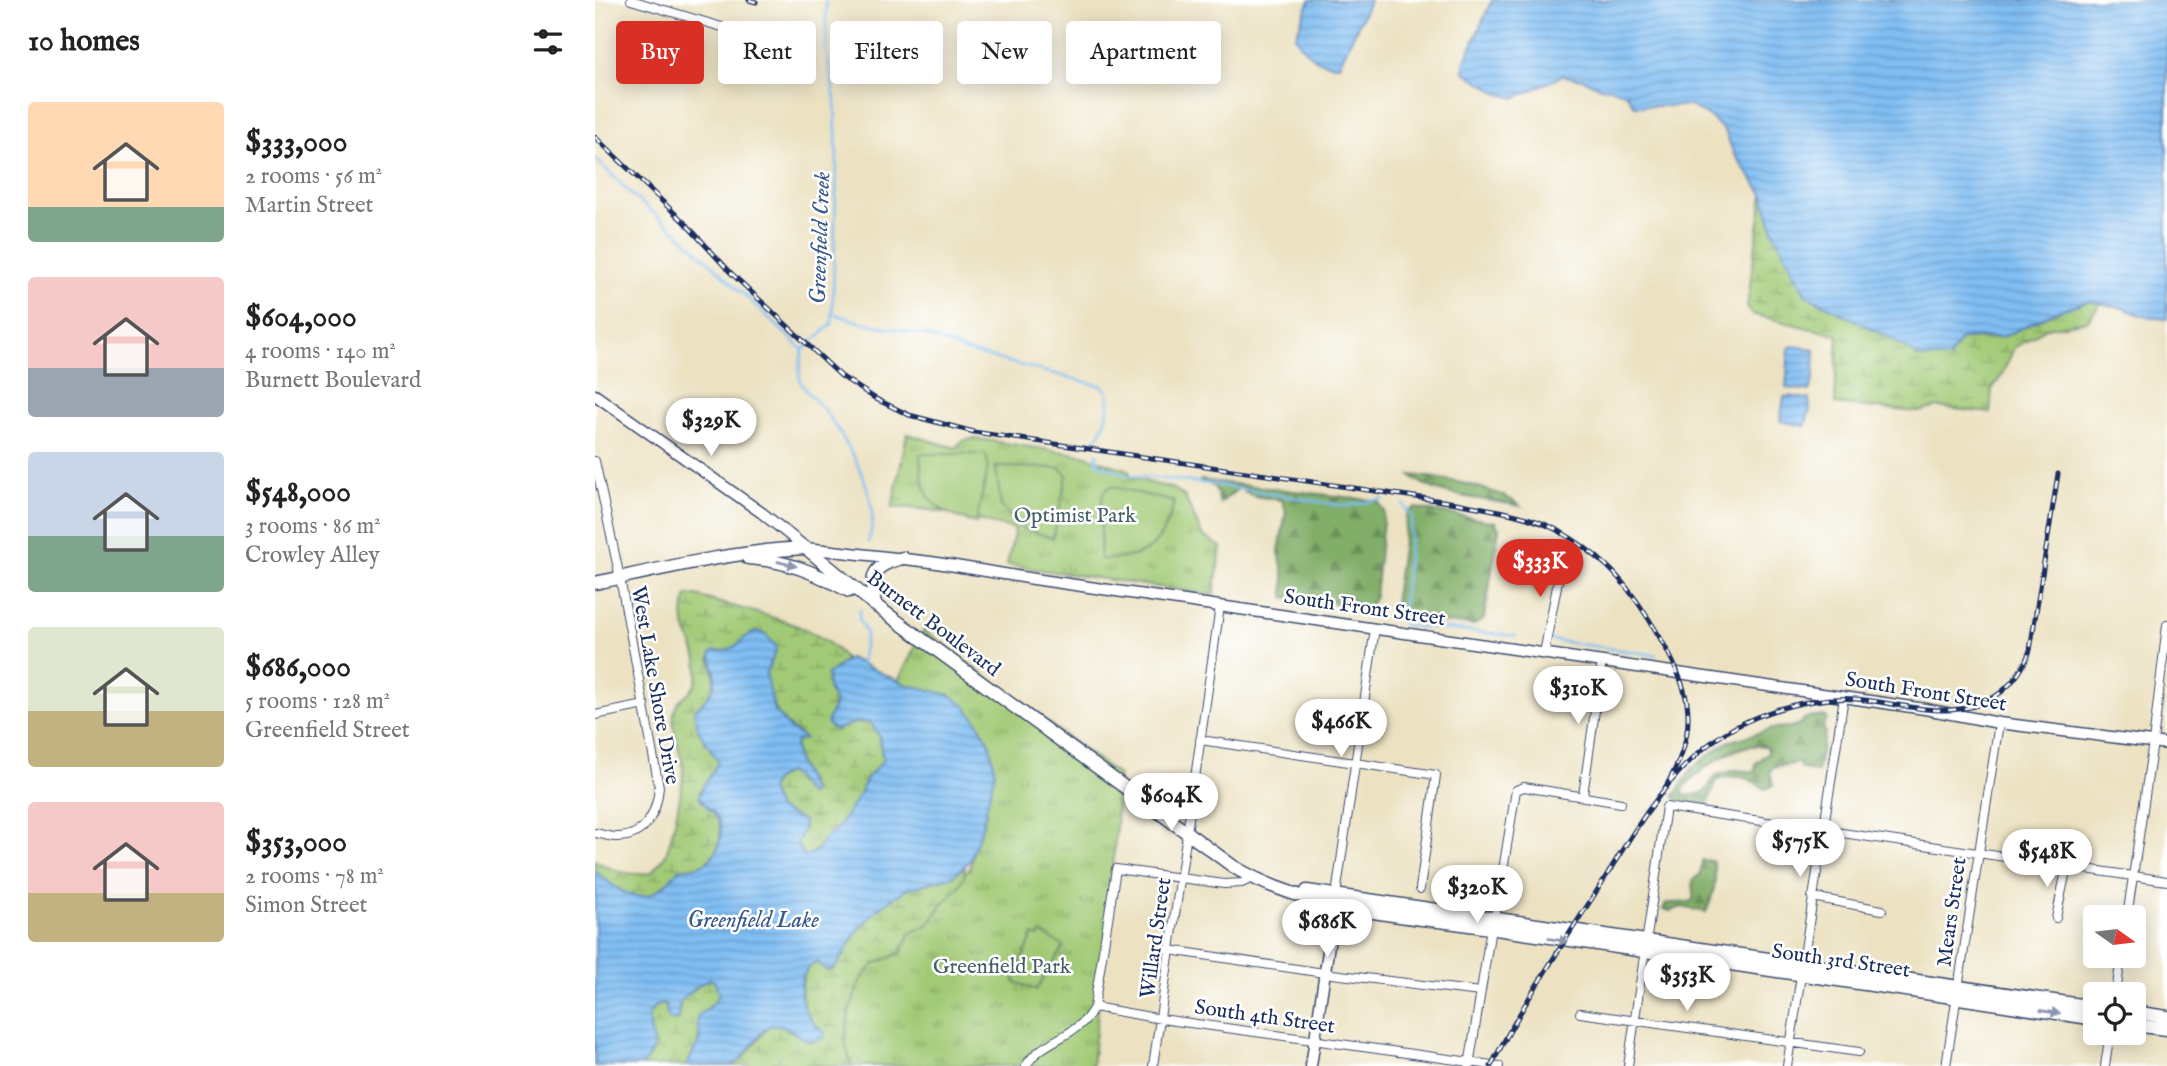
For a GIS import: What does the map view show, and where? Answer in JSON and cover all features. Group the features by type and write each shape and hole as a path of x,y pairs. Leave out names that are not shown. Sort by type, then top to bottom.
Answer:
{"highway":[{"path":"595,583 720,556 806,548"},
{"name":"Burnett Boulevard","path":"806,548 875,605 1252,878"},
{"path":"720,556 769,560 792,565 818,574 875,605"},
{"path":"875,605 872,587 874,574 887,562 903,558"},
{"name":"South 3rd Street","path":"1252,878 1283,891 1493,923 1564,941 1646,946 1957,992 2083,1006"},
{"name":"South 3rd Street","path":"1957,992 2083,1017"},
{"path":"2146,1015 2167,1017"},
{"path":"2146,1027 2167,1029"}],"main road":[{"name":"Burnett Boulevard","path":"595,395 762,513 806,548"},
{"name":"South Front Street","path":"806,548 903,558 1844,697 1999,723 2167,744"},
{"path":"1311,1066 1336,900"}],"street":[{"path":"631,0 718,26"},
{"name":"West Lake Shore Drive","path":"595,461 659,787 652,816 644,827 628,836 595,833"},
{"path":"1544,653 1564,550"},
{"name":"Willard Street","path":"1153,1066 1220,606"},
{"path":"2129,905 2167,625"},
{"path":"1336,900 1375,628"},
{"path":"1583,795 1602,662"},
{"path":"1787,1066 1844,697"},
{"path":"595,715 645,705"},
{"name":"Mears Street","path":"1946,1066 1999,723"},
{"path":"1200,740 1436,775 1420,889"},
{"path":"1469,1064 1516,790 1524,787 1621,803"},
{"path":"1628,1066 1666,807 2167,881"},
{"path":"2056,918 2067,866"},
{"path":"1026,1066 1032,1056 1087,1021 1094,1007 1116,869 1224,884 1242,883 1252,878"},
{"path":"1812,897 1882,909"},
{"path":"1170,950 1324,973 1480,992"},
{"name":"South 4th Street","path":"1094,1007 1469,1064 1499,1066"},
{"path":"1580,1013 1859,1052"},
{"path":"2105,1066 2108,1045"}],"green space":[{"path":"1763,194 1774,233 1892,339 1921,358 1961,339 2003,337 2057,311 2088,301 2101,303 2087,321 2046,328 2014,348 2001,377 1992,389 1990,413 1937,407 1919,412 1835,404 1838,335 1751,314 1747,307"},
{"name":"Optimist Park","path":"907,434 956,448 965,440 978,439 1083,455 1128,470 1132,478 1174,489 1185,497 1202,535 1221,547 1214,595 1007,565 1015,529 939,511 892,508"},
{"path":"920,454 985,454 988,467 976,523 949,514 932,501 923,482"},
{"path":"996,467 1060,468 1067,475 1053,538 1023,529 1001,506"},
{"path":"1411,475 1484,489 1520,506 1447,493 1420,482"},
{"path":"1199,480 1378,501 1384,511 1375,597 1368,608 1363,609 1351,599 1339,604 1284,597 1284,576 1279,552 1286,511 1282,500 1254,496 1239,488 1220,503 1215,487"},
{"path":"1111,486 1174,502 1157,541 1140,554 1100,559 1102,499 1104,491"},
{"path":"1415,508 1495,522 1499,529 1484,619 1474,625 1408,620 1397,615 1395,597 1407,513"},
{"path":"694,595 796,625 832,645 845,659 828,688 835,703 836,730 854,723 870,722 879,736 883,761 870,775 835,831 805,857 797,844 804,827 803,821 778,809 770,791 774,781 788,772 795,777 798,784 809,782 795,752 797,740 801,735 781,717 768,688 766,671 776,651 752,633 730,651 714,651 710,658 714,673 713,686 708,697 697,708 698,729 718,761 716,770 700,791 704,802 719,823 720,835 715,853 696,867 679,869 658,891 638,896 628,894 595,871 595,860 622,872 643,874 651,873 665,856 683,774 674,713 679,701 695,684 698,668 683,617 687,596"},
{"name":"Greenfield Park","path":"924,630 1119,776 1112,883 1092,1066 744,1066 814,1025 876,927 970,869 983,805 875,693 899,679"},
{"path":"1825,716 1827,719 1823,724 1825,733 1817,772 1801,768 1799,763 1773,767 1770,772 1773,785 1765,789 1742,777 1723,778 1716,781 1707,805 1679,801 1674,796 1693,767 1727,742 1776,728 1798,725 1806,718","holes":["1765,746 1768,753 1756,763 1755,772 1735,770 1716,775 1705,792 1689,796 1682,794 1692,779 1722,757 1742,748"]},
{"path":"1702,860 1713,861 1715,874 1713,894 1706,912 1682,907 1670,911 1663,909 1666,904 1693,900 1693,883 1700,875"},
{"path":"965,867 964,877 958,888 929,924 910,933 901,953 874,964 859,983 849,1013 845,1040 851,1066 731,1066 746,1054 769,1026 780,1025 810,1042 816,1028 806,1012 801,993 805,975 810,967 817,961 830,971 835,968 860,927 881,906 907,889 947,878"},
{"path":"1041,933 1064,946 1036,990 1015,982 1015,977 1033,935 1038,937"},
{"path":"710,979 715,982 720,995 697,1017 698,1043 686,1066 642,1066 654,1048 648,1016 655,1006 665,1004 678,1018 680,1001"}],"water":[{"path":"1310,0 1370,0 1339,65 1325,63 1314,57 1295,37"},
{"path":"1492,0 2167,0 2167,319 2142,316 2124,308 2088,301 2057,311 2003,337 1961,339 1949,358 1921,358 1892,339 1806,295 1774,233 1763,194 1734,154 1725,131 1711,118 1690,106 1634,106 1627,94 1599,87 1583,79 1562,76 1515,98 1500,94 1464,72 1464,63"},
{"path":"1792,346 1815,349 1814,378 1809,391 1786,388 1789,348"},
{"path":"1784,397 1809,399 1810,410 1805,426 1780,421"},
{"name":"Greenfield Lake","path":"757,631 766,635 776,646 766,673 774,710 789,728 805,739 796,741 795,748 812,792 810,796 788,772 774,781 770,791 778,809 803,821 804,827 797,844 805,857 818,849 826,837 839,826 867,778 883,761 879,736 870,722 854,723 836,730 829,726 827,721 835,703 828,688 827,675 849,658 905,684 950,695 965,706 977,721 990,744 995,772 982,827 970,861 953,876 907,889 881,906 860,927 835,968 826,971 817,961 808,968 803,977 801,997 810,1018 825,1033 823,1038 810,1041 786,1027 773,1025 762,1032 737,1063 730,1066 686,1066 700,1040 697,1017 713,1004 719,995 715,982 710,979 680,1001 678,1018 675,1021 668,1018 665,1004 655,1006 648,1016 654,1048 642,1066 595,1066 595,871 628,894 648,895 658,891 679,869 703,865 715,853 721,833 718,819 699,797 718,761 698,729 694,712 715,684 711,654 714,651 728,650"}],"waterway":[{"name":"Greenfield Creek","path":"803,350 832,324 837,163 835,99 826,50 826,0"},
{"name":"Greenfield Creek","path":"595,158 633,196 684,238 803,350"},
{"path":"832,313 860,322 925,335 965,351 1102,386 1107,391 1109,405 1105,422 1094,442"},
{"path":"803,350 799,371 801,383 826,412 845,441 868,491 872,509 868,542"},
{"path":"1097,454 1097,463 1126,475 1211,484 1346,506 1383,499"},
{"path":"1403,504 1412,517 1401,621 1404,625 1516,636"},
{"path":"860,610 859,619 866,633 861,665"},
{"path":"1551,640 1656,655"}],"railway":[{"path":"749,0 756,2"},
{"path":"595,137 685,223 731,273 841,376 876,399 909,415 974,432 1496,510 1547,525 1565,535 1601,561 1630,593 1666,649 1683,687 1688,715 1686,739 1679,761 1662,793"},
{"path":"1491,1066 1542,976 1641,821 1677,774 1708,745 1746,722 1777,709 1799,704 1856,699 1930,710 1948,710 1983,703 2010,684 2022,669 2030,650 2058,474"}]}
